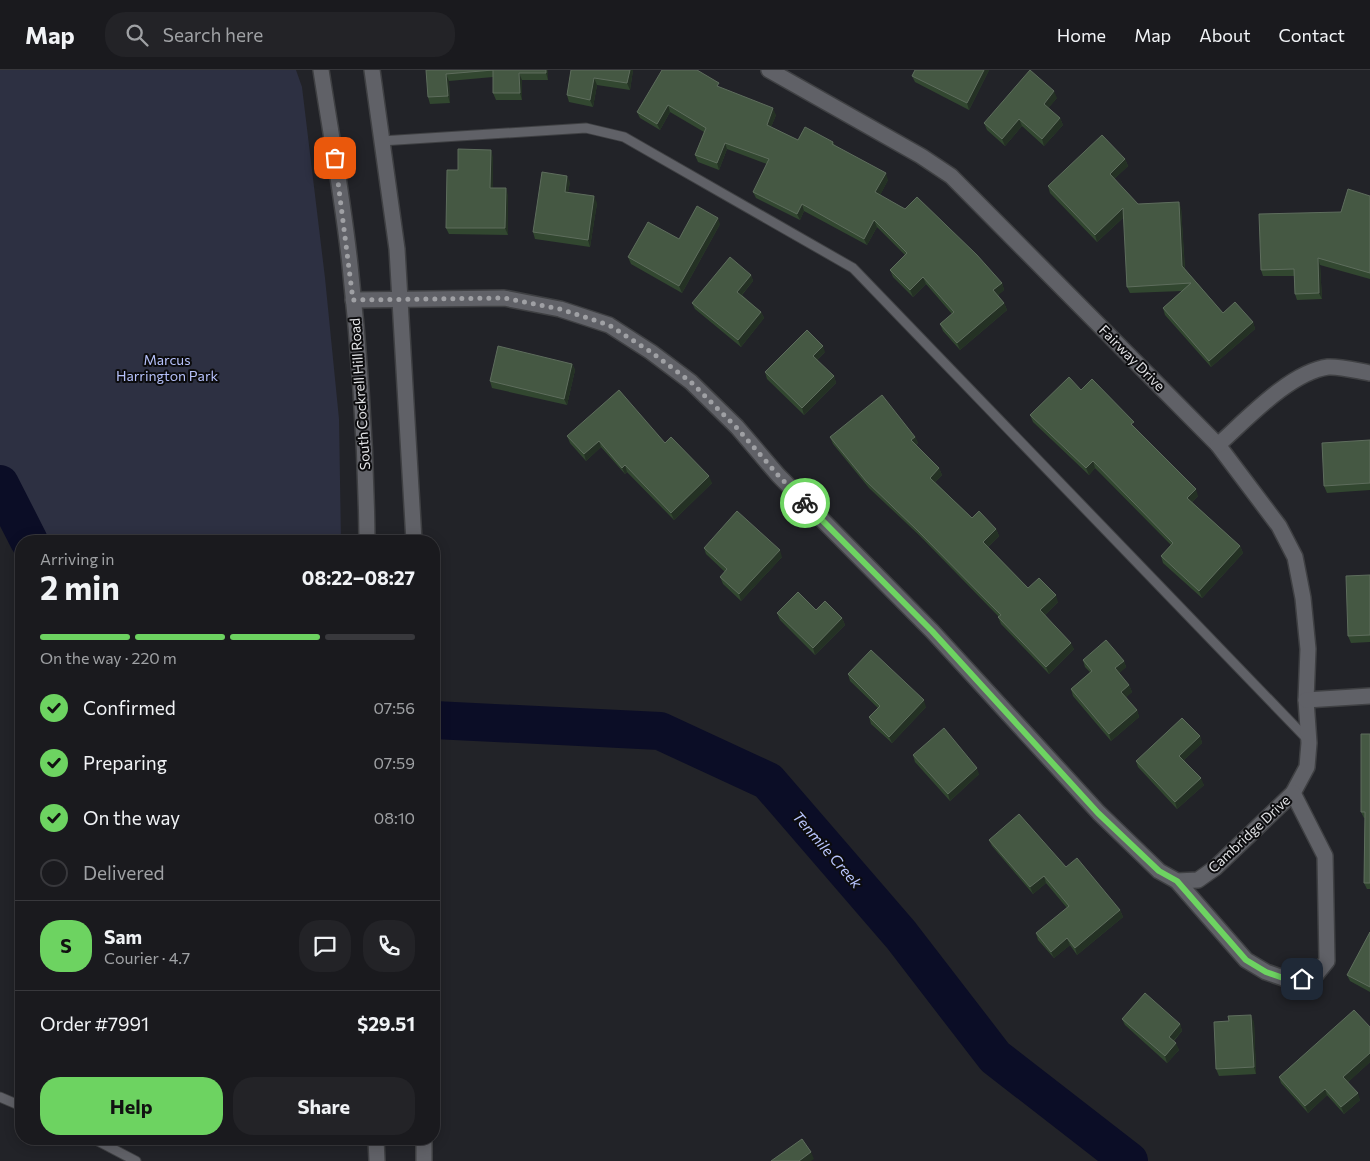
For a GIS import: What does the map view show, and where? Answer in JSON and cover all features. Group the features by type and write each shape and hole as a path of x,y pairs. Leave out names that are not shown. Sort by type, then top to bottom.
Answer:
{"street":[{"name":"South Cockrell Hill Road","path":"321,70 338,174 353,300 363,421 367,535"},
{"path":"372,70 397,249 414,535"},
{"name":"Fairway Drive","path":"769,70 921,156 951,176 1218,445 1274,519 1295,557 1303,598 1308,649 1306,700"},
{"name":"Cambridge Drive","path":"353,300 504,298 560,309 609,325 651,352 691,382 737,428 778,475 932,631 1098,813 1159,871 1177,881 1246,960 1266,972 1289,980 1314,977 1327,961 1325,856 1293,793"},
{"path":"1218,445 1280,390 1304,374 1328,367 1370,373"},
{"path":"1306,700 1370,696"},
{"name":"Cambridge Drive","path":"1177,881 1198,880 1215,868 1293,793 1307,767 1310,742 1306,700"},
{"path":"376,1145 377,1161"},
{"path":"424,1145 424,1161"}],"lane":[{"path":"381,141 586,128 624,137 853,268 1310,742"},
{"path":"0,1098 15,1104"},
{"path":"105,1145 136,1161"}],"green space":[{"name":"Marcus Harrington Park","path":"0,70 296,70 302,87 325,278 339,419 341,535 40,535 4,467 0,466"}],"building":[{"path":"426,70 493,70 446,74 448,96 428,97"},
{"path":"493,70 546,70 546,73 519,73 520,93 493,93"},
{"path":"571,70 630,70 627,83 594,78 590,100 567,95"},
{"path":"662,70 697,70 719,83 717,86 773,108 767,125 798,140 805,127 886,173 875,192 905,209 917,197 977,255 1002,283 993,290 1004,303 957,343 940,324 954,312 923,277 910,290 890,270 907,253 874,220 864,239 802,204 797,214 753,192 769,159 725,143 717,163 695,155 706,128 668,105 657,124 637,112"},
{"path":"915,70 984,70 967,103 912,76"},
{"path":"1030,70 1054,91 1044,104 1060,118 1042,139 1019,119 1002,139 984,123"},
{"path":"1102,135 1125,159 1110,174 1138,204 1179,202 1182,266 1223,313 1235,302 1253,322 1209,361 1163,308 1191,283 1127,287 1123,208 1095,235 1048,186"},
{"path":"458,149 491,150 490,188 506,188 505,228 446,228 447,170 458,170"},
{"path":"542,172 567,176 565,192 594,196 588,240 533,232"},
{"path":"1348,189 1370,196 1370,273 1318,258 1319,293 1295,294 1294,269 1261,270 1259,214 1341,212"},
{"path":"697,206 718,218 679,286 628,257 648,222 679,239"},
{"path":"730,257 751,275 737,292 761,312 738,340 692,303"},
{"path":"807,330 823,346 813,356 834,376 802,408 765,372"},
{"path":"498,346 572,364 564,399 490,381"},
{"path":"1069,377 1081,390 1092,379 1134,422 1131,424 1196,489 1187,498 1240,546 1199,591 1161,556 1173,543 1093,461 1086,468 1030,415"},
{"path":"619,390 665,443 671,437 709,476 671,513 625,465 622,468 599,441 584,454 567,436"},
{"path":"882,395 915,437 911,440 939,468 930,478 972,518 979,511 996,529 983,542 1028,588 1039,578 1056,595 1040,610 1071,643 1046,667 998,617 1001,615 866,481 830,437"},
{"path":"1370,440 1370,483 1324,486 1322,443"},
{"path":"737,511 780,550 739,594 720,577 727,569 704,548"},
{"path":"1370,575 1370,635 1348,636 1346,576"},
{"path":"798,592 816,610 825,601 842,618 813,648 777,613"},
{"path":"1106,640 1124,661 1115,668 1129,685 1121,692 1137,710 1109,734 1071,689 1092,671 1083,660"},
{"path":"871,650 924,700 889,737 869,717 880,706 848,674"},
{"path":"1182,718 1200,736 1179,756 1201,778 1175,802 1136,761"},
{"path":"944,728 977,768 948,794 913,755"},
{"path":"1361,734 1370,734 1370,883 1364,883 1365,812 1361,812"},
{"path":"1019,814 1066,867 1077,858 1120,910 1075,948 1067,938 1051,952 1036,933 1069,906 1044,876 1030,887 989,840"},
{"path":"1370,932 1370,987 1347,975"},
{"path":"1145,993 1180,1024 1169,1037 1176,1043 1165,1056 1122,1019"},
{"path":"1354,1010 1370,1027 1370,1053 1343,1077 1358,1093 1341,1107 1325,1089 1305,1106 1279,1077"},
{"path":"1251,1015 1254,1067 1216,1069 1214,1022 1229,1021 1228,1016"},
{"path":"802,1139 811,1152 799,1161 771,1161"}],"waterway":[{"name":"Tenmile Creek","path":"0,484 26,535"},
{"name":"Tenmile Creek","path":"440,720 660,731 768,781 901,935 995,1057 1129,1161"}],"way so far":[{"path":"335,158 350,263 353,300 504,298 560,309 609,325 651,352 691,382 737,428 805,503"}],"route":[{"path":"805,503 932,631 1098,813 1159,871 1177,881 1246,960 1266,972 1289,980 1302,979"}]}
